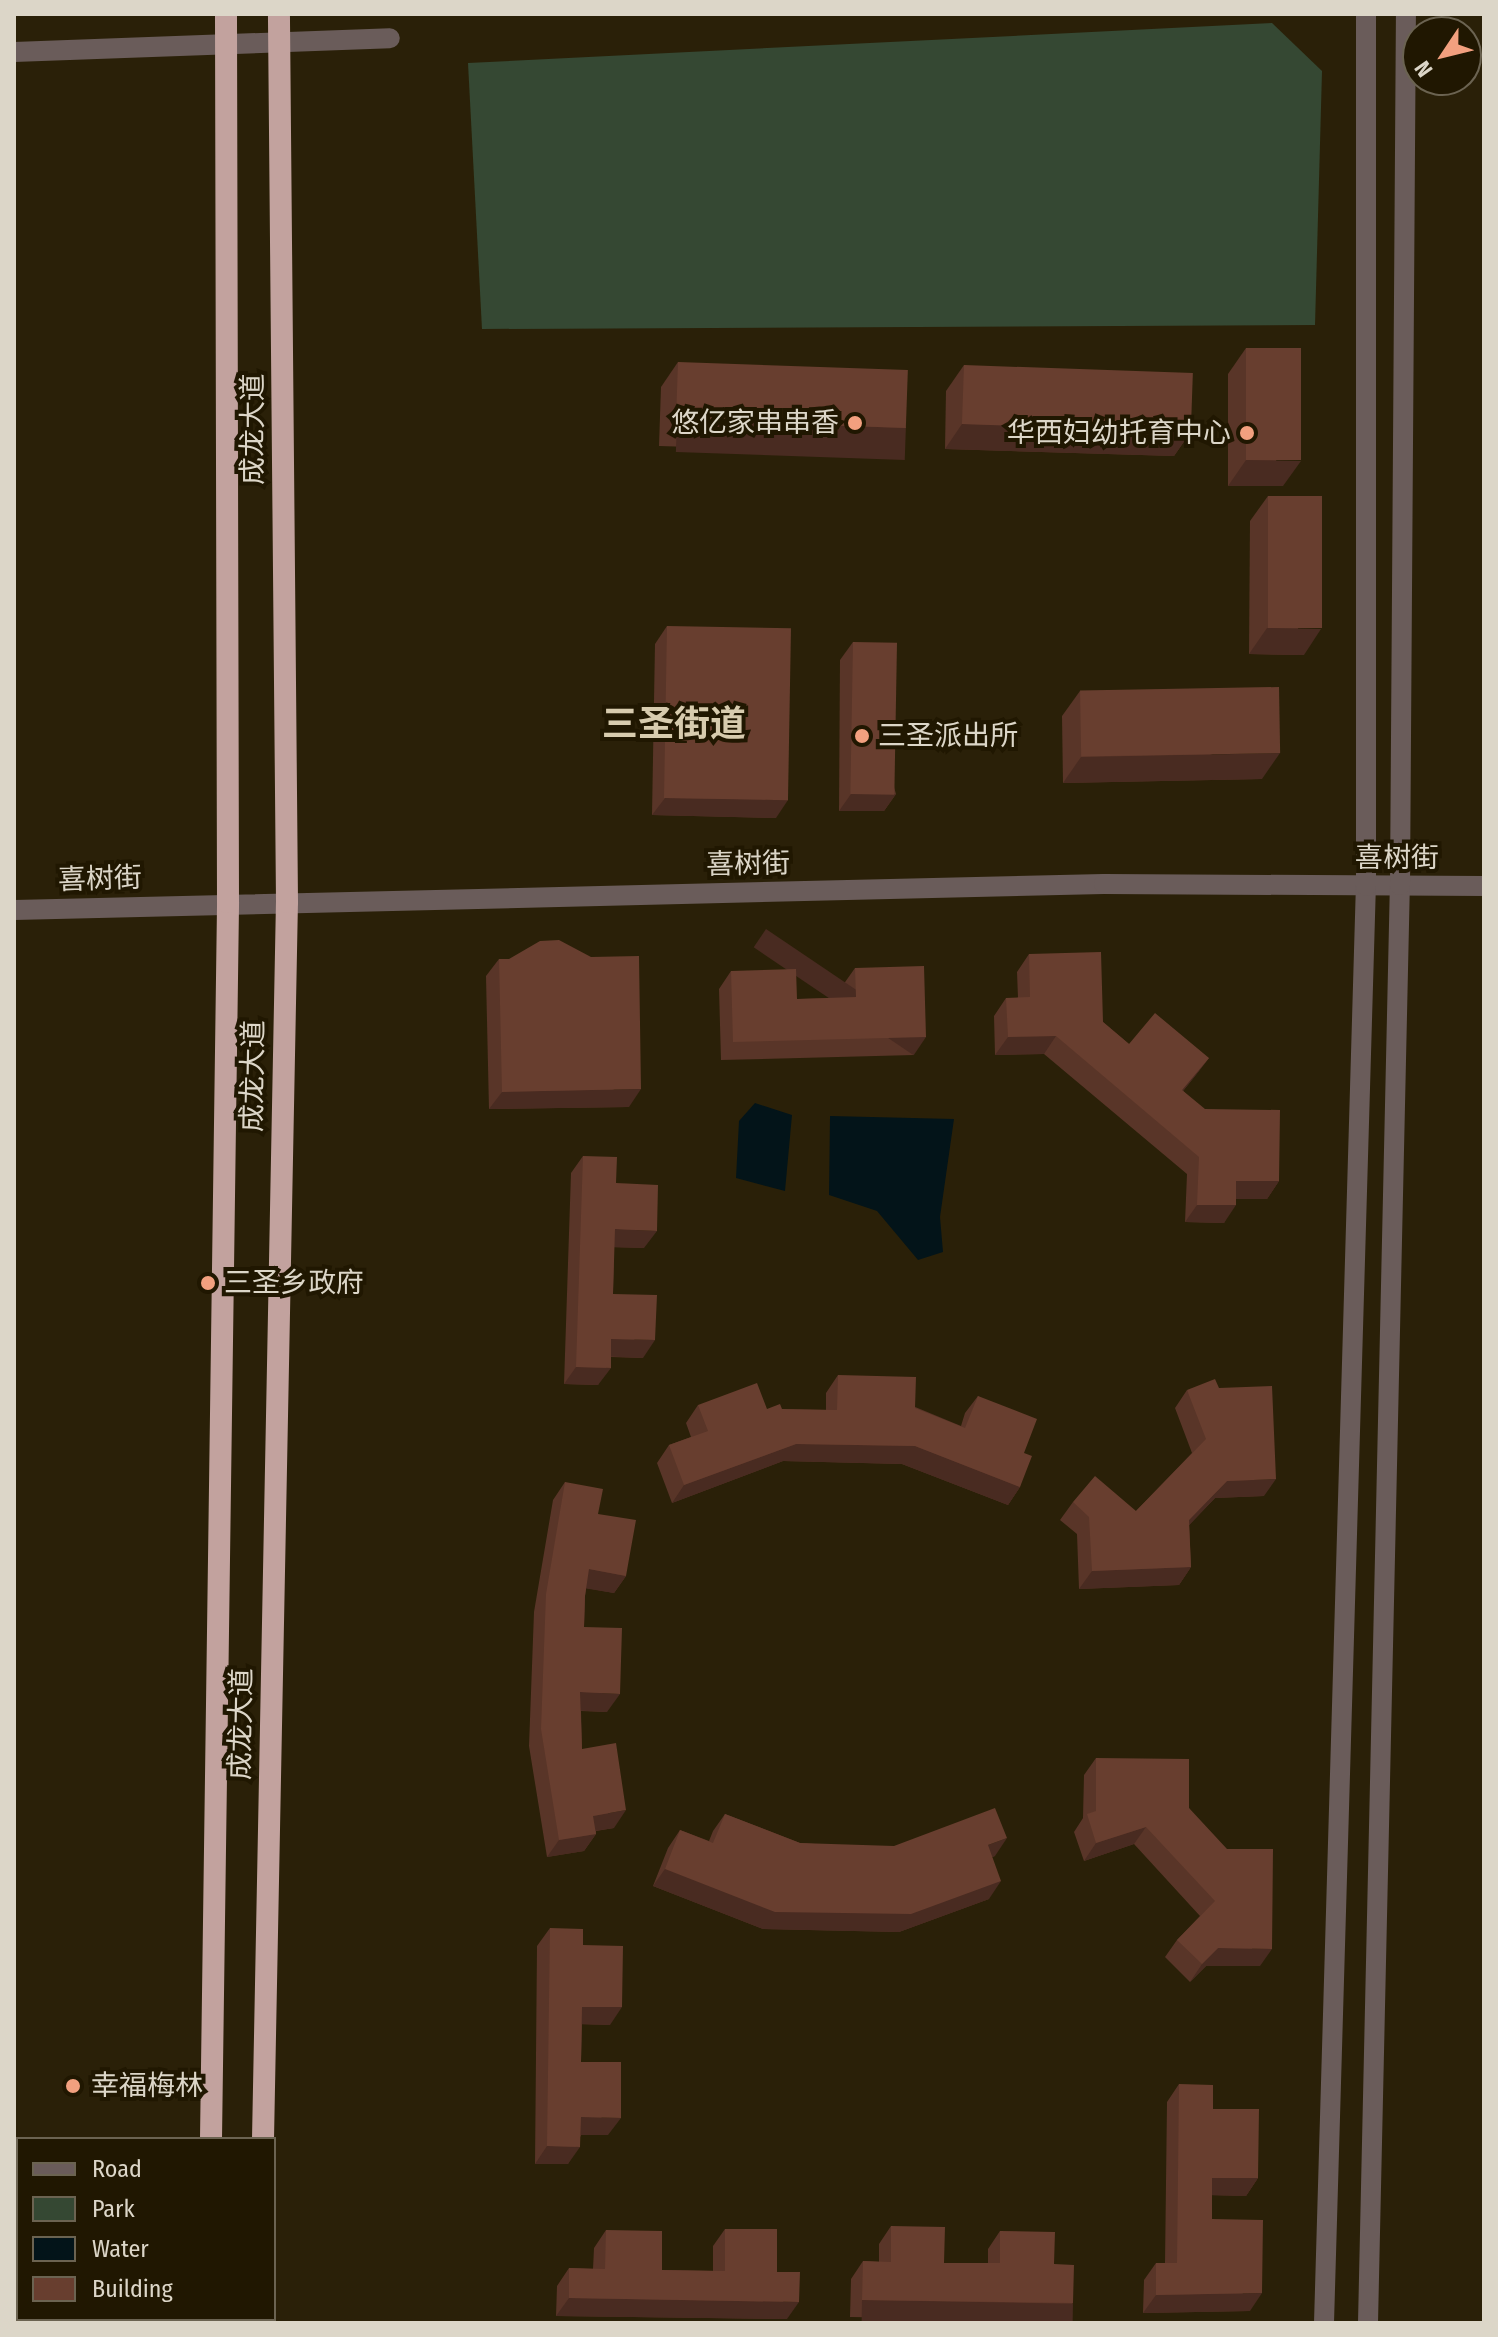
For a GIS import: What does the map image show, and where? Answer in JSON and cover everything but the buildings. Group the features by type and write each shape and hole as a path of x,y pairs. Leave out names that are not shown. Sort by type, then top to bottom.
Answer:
{"highway":[{"name":"成龙大道","path":"211,2137 228,902 226,14"},
{"name":"成龙大道","path":"263,2137 287,902 279,14"}],"street":[{"path":"1324,2323 1366,886 1366,14"},
{"path":"1368,2323 1400,885 1406,14"},
{"path":"14,52 227,48 390,38"},
{"name":"喜树街","path":"14,910 228,902 1104,884 1484,886"}],"green space":[{"path":"1272,23 1322,71 1315,325 482,329 468,63"}],"water":[{"path":"755,1103 792,1115 785,1191 736,1178 739,1121"},
{"path":"830,1116 954,1119 940,1217 943,1252 918,1260 877,1211 829,1195"}],"place":[{"name":"悠亿家串串香","path":"855,423"},
{"name":"华西妇幼托育中心","path":"1247,433"},
{"name":"三圣派出所","path":"862,736"},
{"name":"三圣乡政府","path":"208,1283"},
{"name":"幸福梅林","path":"73,2086"}],"district":[{"name":"三圣街道","path":"674,725"}]}
